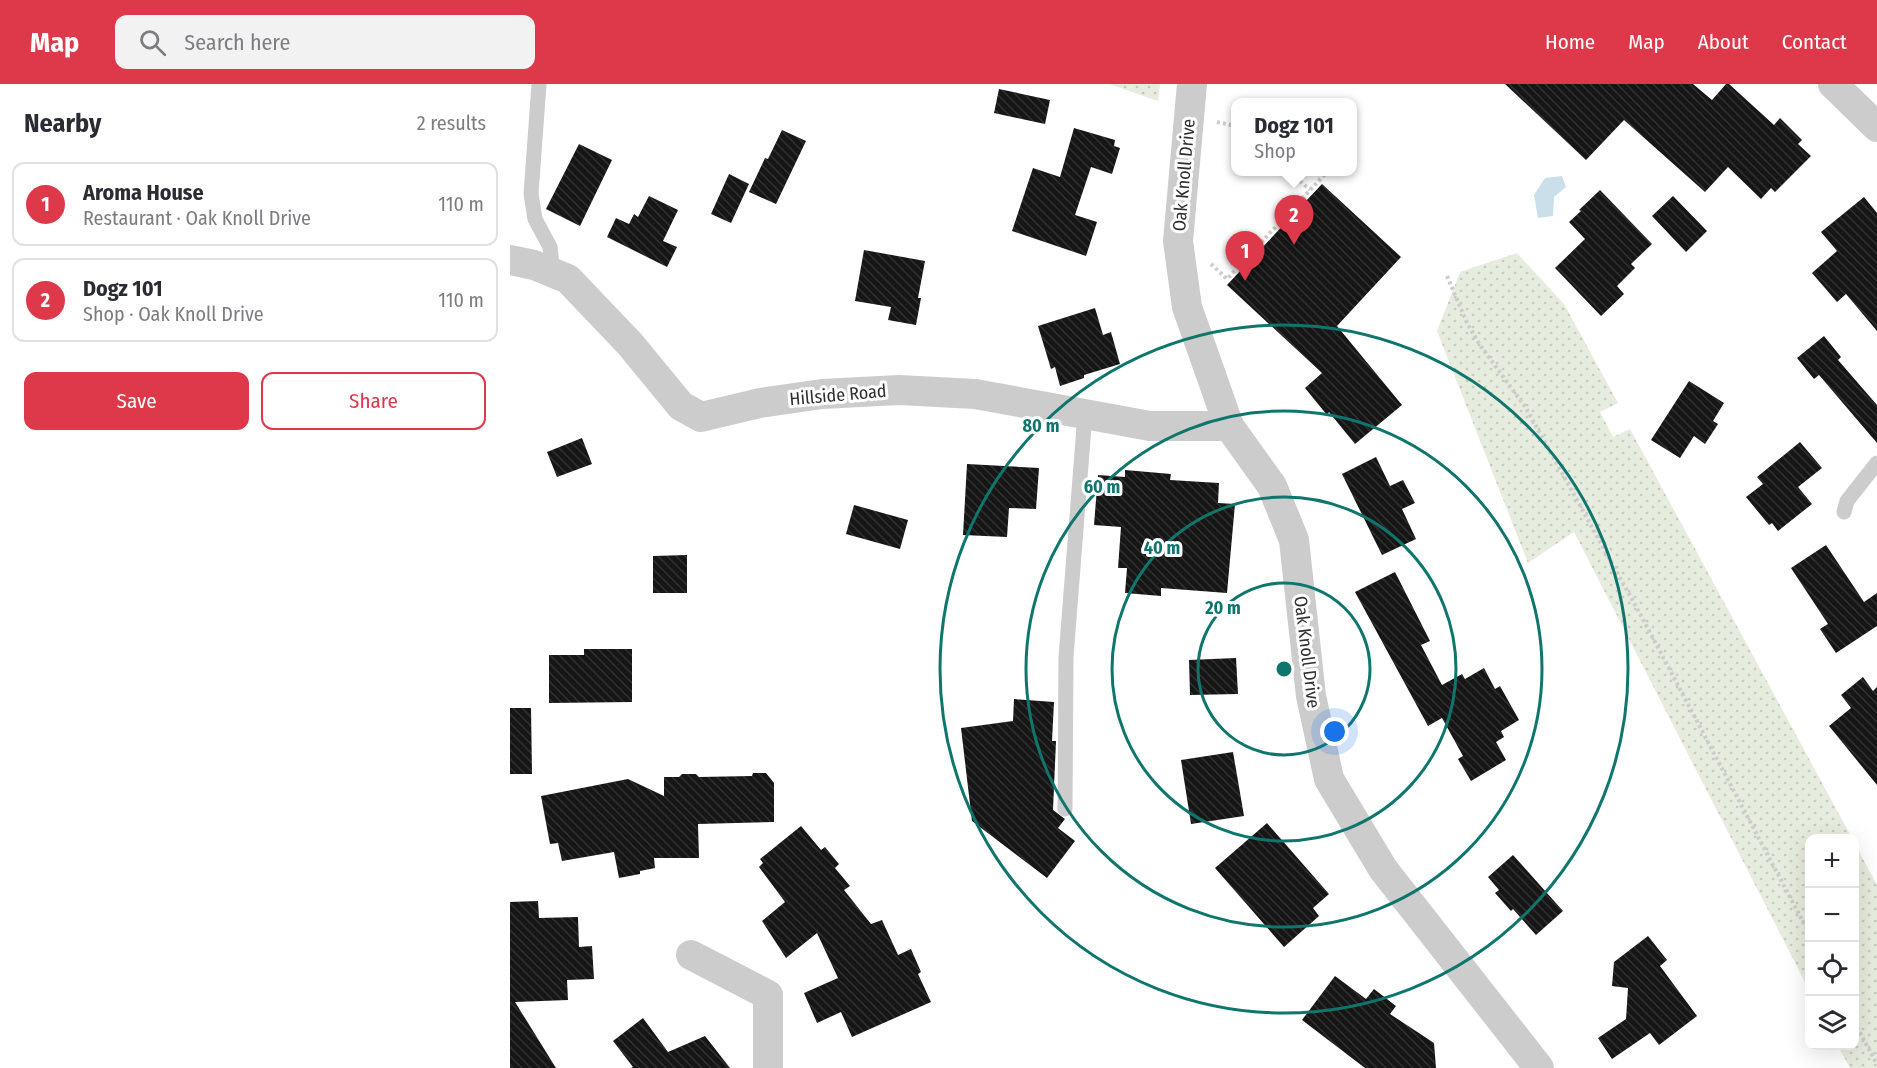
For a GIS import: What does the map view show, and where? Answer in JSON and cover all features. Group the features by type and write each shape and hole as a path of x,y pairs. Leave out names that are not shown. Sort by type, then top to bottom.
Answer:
{"street":[{"name":"Oak Knoll Drive","path":"1192,84 1178,241 1187,307 1228,426 1272,486 1294,540 1311,696 1329,779 1383,868 1539,1068"},
{"path":"1833,84 1877,127"},
{"name":"Hillside Road","path":"510,260 534,265 568,279 630,344 681,406 701,417 760,403 822,394 898,390 975,394 1150,426 1228,426"},
{"path":"691,955 768,994 768,1068"}],"lane":[{"path":"539,84 531,194 536,219 550,247 553,273"},
{"path":"1065,809 1066,657 1085,414"},
{"path":"1844,512 1847,501 1877,463"}],"path":[{"path":"1213,121 1231,125"},
{"path":"1294,176 1310,190"},
{"path":"1210,263 1227,279 1323,176"},
{"path":"1447,276 1467,323 1480,345 1526,408 1640,613 1805,927"},
{"path":"1859,1031 1877,1064"}],"shaded area":[{"path":"1109,84 1160,84 1158,101"},
{"path":"1517,253 1564,304 1618,403 1600,412 1613,437 1630,429 1850,834 1805,834 1805,982 1574,532 1528,563 1437,331 1460,272"},
{"path":"1859,851 1877,885 1877,1068 1850,1068 1840,1050 1859,1050"}],"water":[{"path":"1562,176 1566,187 1554,197 1553,216 1538,218 1534,195 1545,178"}],"building":[{"path":"1505,84 1693,84 1712,100 1726,84 1729,84 1774,125 1780,118 1802,140 1798,144 1811,156 1775,192 1771,188 1761,199 1728,167 1705,192 1624,120 1586,160"},
{"path":"999,89 1050,100 1045,124 994,113"},
{"path":"1074,128 1115,140 1114,146 1120,148 1112,174 1091,167 1075,215 1097,222 1086,256 1012,231 1033,168 1060,177"},
{"path":"782,130 806,141 776,204 749,192 765,158 768,159"},
{"path":"579,144 612,160 580,226 546,209"},
{"path":"729,174 749,184 731,223 711,214"},
{"path":"1322,184 1401,257 1337,326 1402,405 1355,444 1329,412 1327,415 1305,388 1322,373 1227,285"},
{"path":"1600,190 1652,244 1631,264 1635,268 1617,286 1624,294 1601,316 1555,268 1585,239 1569,222"},
{"path":"649,196 678,210 663,241 677,247 667,267 607,237 616,218 629,224 634,214 638,217"},
{"path":"1673,196 1707,231 1686,252 1652,216"},
{"path":"1864,197 1877,213 1877,331 1846,294 1837,302 1812,273 1837,251 1821,232"},
{"path":"864,250 925,261 916,325 888,320 891,307 855,301"},
{"path":"1095,308 1103,335 1111,332 1120,364 1084,375 1084,378 1060,386 1055,367 1051,369 1038,326"},
{"path":"1824,336 1841,357 1838,360 1877,405 1877,443 1819,375 1814,379 1797,358"},
{"path":"1689,381 1724,403 1713,421 1718,424 1705,444 1694,436 1680,458 1651,440"},
{"path":"582,438 592,464 557,477 547,452"},
{"path":"1800,442 1822,468 1798,487 1812,504 1778,531 1772,523 1769,525 1746,497 1763,484 1757,477"},
{"path":"1376,457 1390,486 1403,480 1415,503 1402,509 1416,539 1382,555 1342,474"},
{"path":"967,464 1039,468 1036,509 1009,508 1007,537 963,535"},
{"path":"1125,470 1171,474 1170,480 1219,483 1218,503 1235,504 1227,593 1161,588 1161,596 1125,593 1127,568 1118,568 1121,527 1094,525 1098,475 1125,477"},
{"path":"854,505 908,520 900,549 846,534"},
{"path":"1826,545 1864,602 1877,593 1877,626 1836,653 1820,629 1828,624 1791,568"},
{"path":"687,555 687,593 653,593 653,556"},
{"path":"1395,572 1430,641 1421,645 1442,685 1462,674 1465,679 1484,668 1495,689 1500,686 1519,720 1501,731 1504,737 1496,742 1506,760 1471,781 1458,759 1463,756 1442,718 1428,726 1355,592"},
{"path":"584,649 632,649 632,702 549,703 549,655 584,655"},
{"path":"1236,658 1238,694 1190,695 1189,660"},
{"path":"1863,677 1873,691 1877,687 1877,785 1829,726 1851,708 1841,695"},
{"path":"1014,699 1054,702 1052,741 1056,741 1053,810 1065,819 1058,828 1075,841 1047,878 972,821 961,728 1013,721"},
{"path":"510,708 531,708 532,774 510,774"},
{"path":"1233,752 1244,816 1191,824 1181,760"},
{"path":"753,773 766,773 774,783 774,822 698,824 699,858 654,858 655,868 619,878 614,852 562,861 558,843 550,844 541,796 628,779 664,796 664,777 679,777 682,774 696,774 699,777 752,776"},
{"path":"1267,823 1329,894 1313,908 1319,916 1284,947 1215,868"},
{"path":"801,826 821,850 825,847 839,864 835,868 850,886 844,890 871,924 882,920 898,955 911,949 921,972 918,974 931,1002 852,1037 841,1012 817,1023 804,993 838,978 817,933 786,958 762,921 785,902 759,867 763,863 760,859"},
{"path":"1513,855 1563,911 1536,935 1495,893 1499,890 1488,877"},
{"path":"538,901 539,918 578,917 579,947 592,946 594,979 567,980 568,1000 515,1002 556,1068 510,1068 510,902"},
{"path":"1648,936 1667,960 1660,966 1697,1016 1659,1045 1650,1033 1612,1059 1598,1038 1626,1019 1628,988 1612,986 1614,962"},
{"path":"1335,976 1366,999 1374,989 1396,1006 1390,1014 1434,1043 1436,1068 1365,1068 1302,1020"},
{"path":"643,1018 668,1052 705,1036 730,1068 631,1068 633,1067 613,1041"}],"place":[{"name":"Dogz 101","path":"1294,245"},
{"name":"Aroma House","path":"1245,281"}]}
